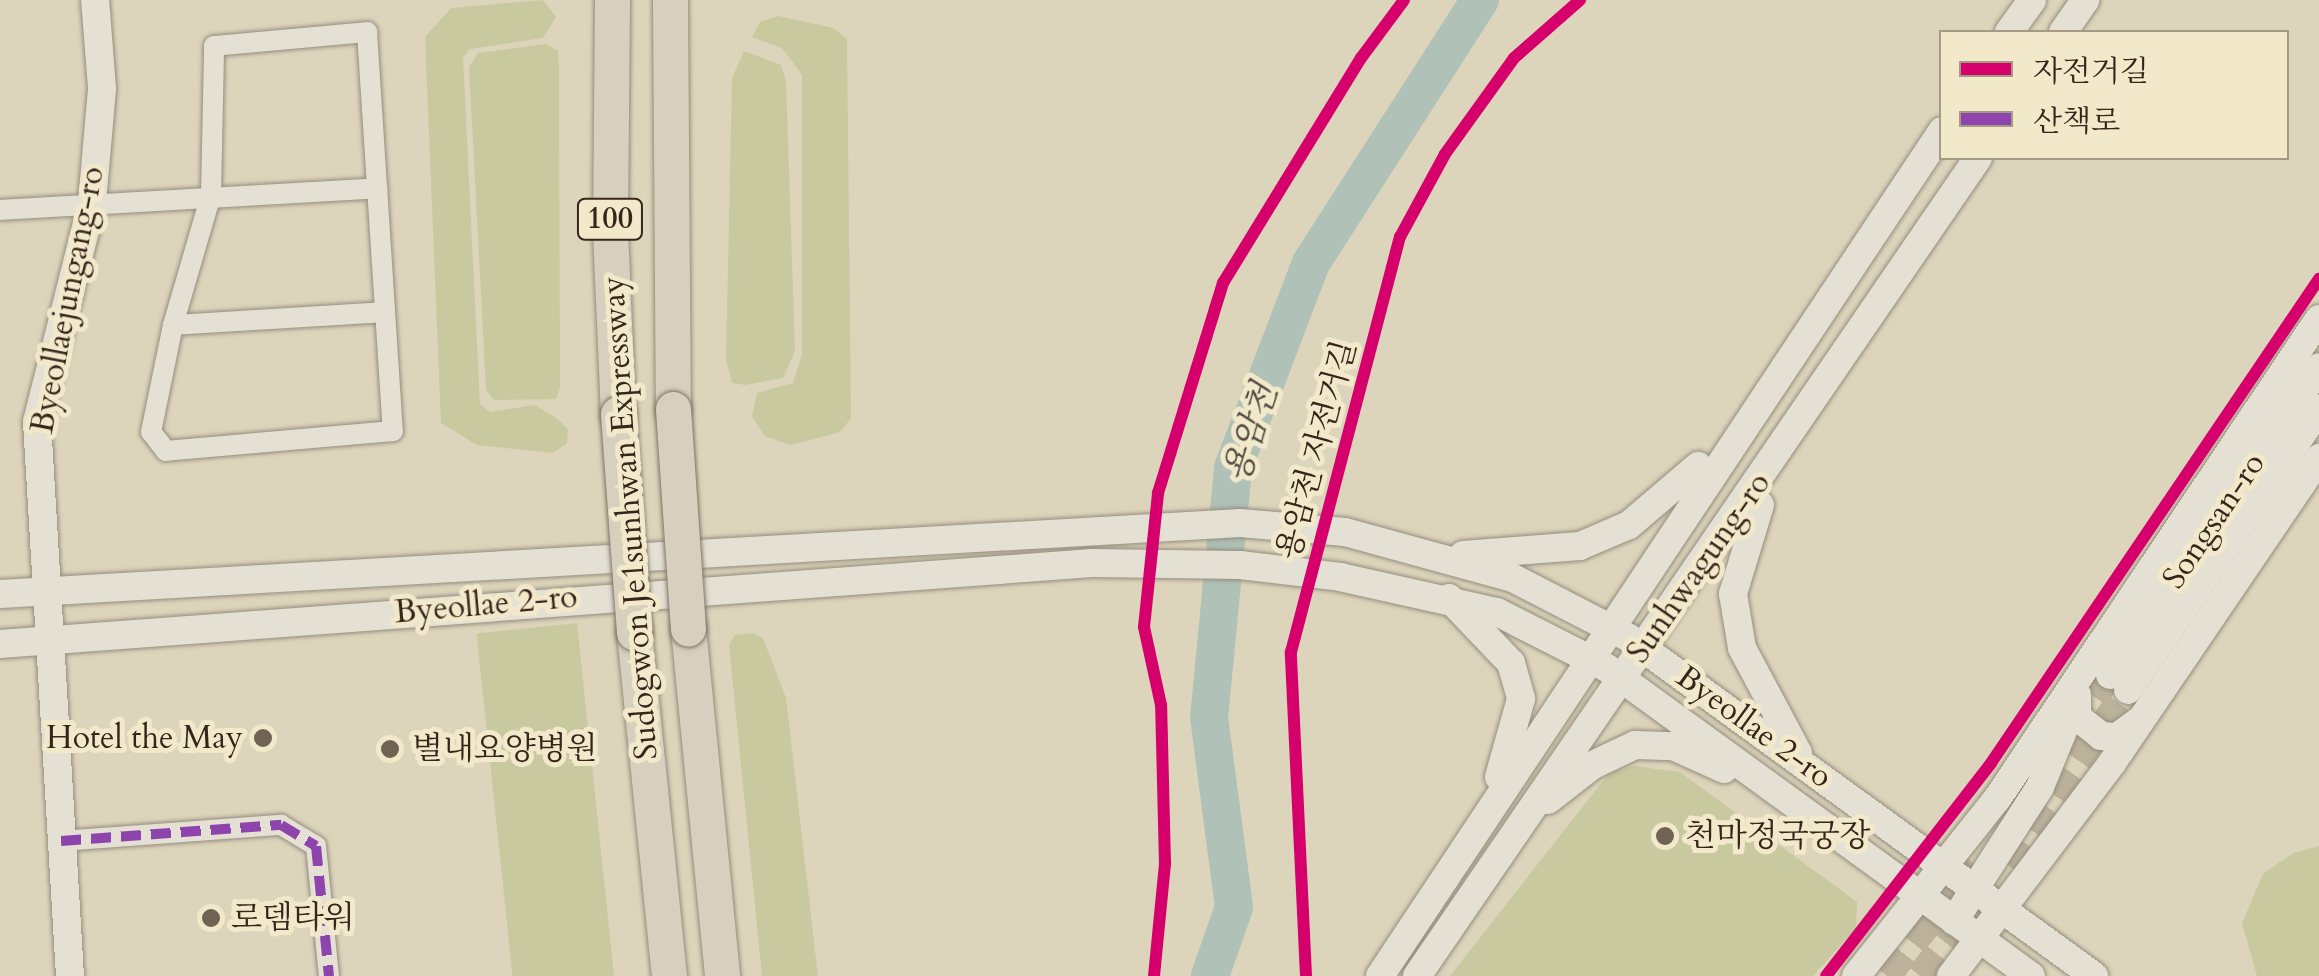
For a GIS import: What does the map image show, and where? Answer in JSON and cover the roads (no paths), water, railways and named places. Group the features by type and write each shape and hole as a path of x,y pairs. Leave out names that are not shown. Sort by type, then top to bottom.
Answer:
{"highway":[{"name":"Sudogwon Je1sunhwan Expressway","path":"612,13 618,414 634,632 669,976"},
{"name":"Sudogwon Je1sunhwan Expressway","path":"670,13 673,410 688,628 722,976"}],"street":[{"name":"Byeollaejungang-ro","path":"70,976 46,641 38,422 92,203 102,88 95,0"},
{"path":"2011,30 2032,0"},
{"path":"2064,30 2086,0"},
{"path":"367,32 393,430 166,451 151,432 172,325 210,195 214,46 367,32"},
{"name":"Sunhwagung-ro","path":"1386,966 1748,414 1939,136"},
{"name":"Sunhwagung-ro","path":"1417,976 1790,438 1977,160"},
{"path":"0,210 377,188"},
{"path":"172,325 385,312"},
{"path":"1954,921 2040,787 2319,319"},
{"name":"Songsan-ro","path":"2099,684 2319,367"},
{"name":"Songsan-ro","path":"2099,684 2319,410"},
{"path":"1440,556 1580,546 1630,525 1674,491 1748,414"},
{"path":"1790,438 1744,540 1733,594 1742,648 1804,762"},
{"path":"1950,976 2142,719 2319,458"},
{"name":"Byeollae 2-ro","path":"0,594 1240,524 1381,539 1513,578 1645,649 2094,976"},
{"name":"Byeollae 2-ro","path":"0,644 1092,563 1240,565 1372,583 1497,612 1587,658 1622,679 2031,976"},
{"path":"1448,598 1511,663 1520,700 1492,801"},
{"path":"2099,684 2077,717 2100,736 2117,737 2142,719"},
{"path":"1856,976 2099,684"},
{"path":"1527,816 1593,765 1635,745 1673,746 1773,790"},
{"path":"61,840 282,825 316,846 330,976"}],"waterway":[{"name":"용암천","path":"1210,976 1234,907 1209,718 1233,468 1311,263 1480,0"}],"tunnel":[{"path":"2070,731 2110,675"},
{"path":"2005,863 2128,690"},
{"path":"1887,976 1975,864"},
{"path":"1920,976 1975,906"}],"place":[{"name":"Hotel the May","path":"263,738"},
{"name":"별내요양병원","path":"390,749"},
{"name":"천마정국궁장","path":"1665,836"},
{"name":"로뎀타워","path":"211,918"}]}
